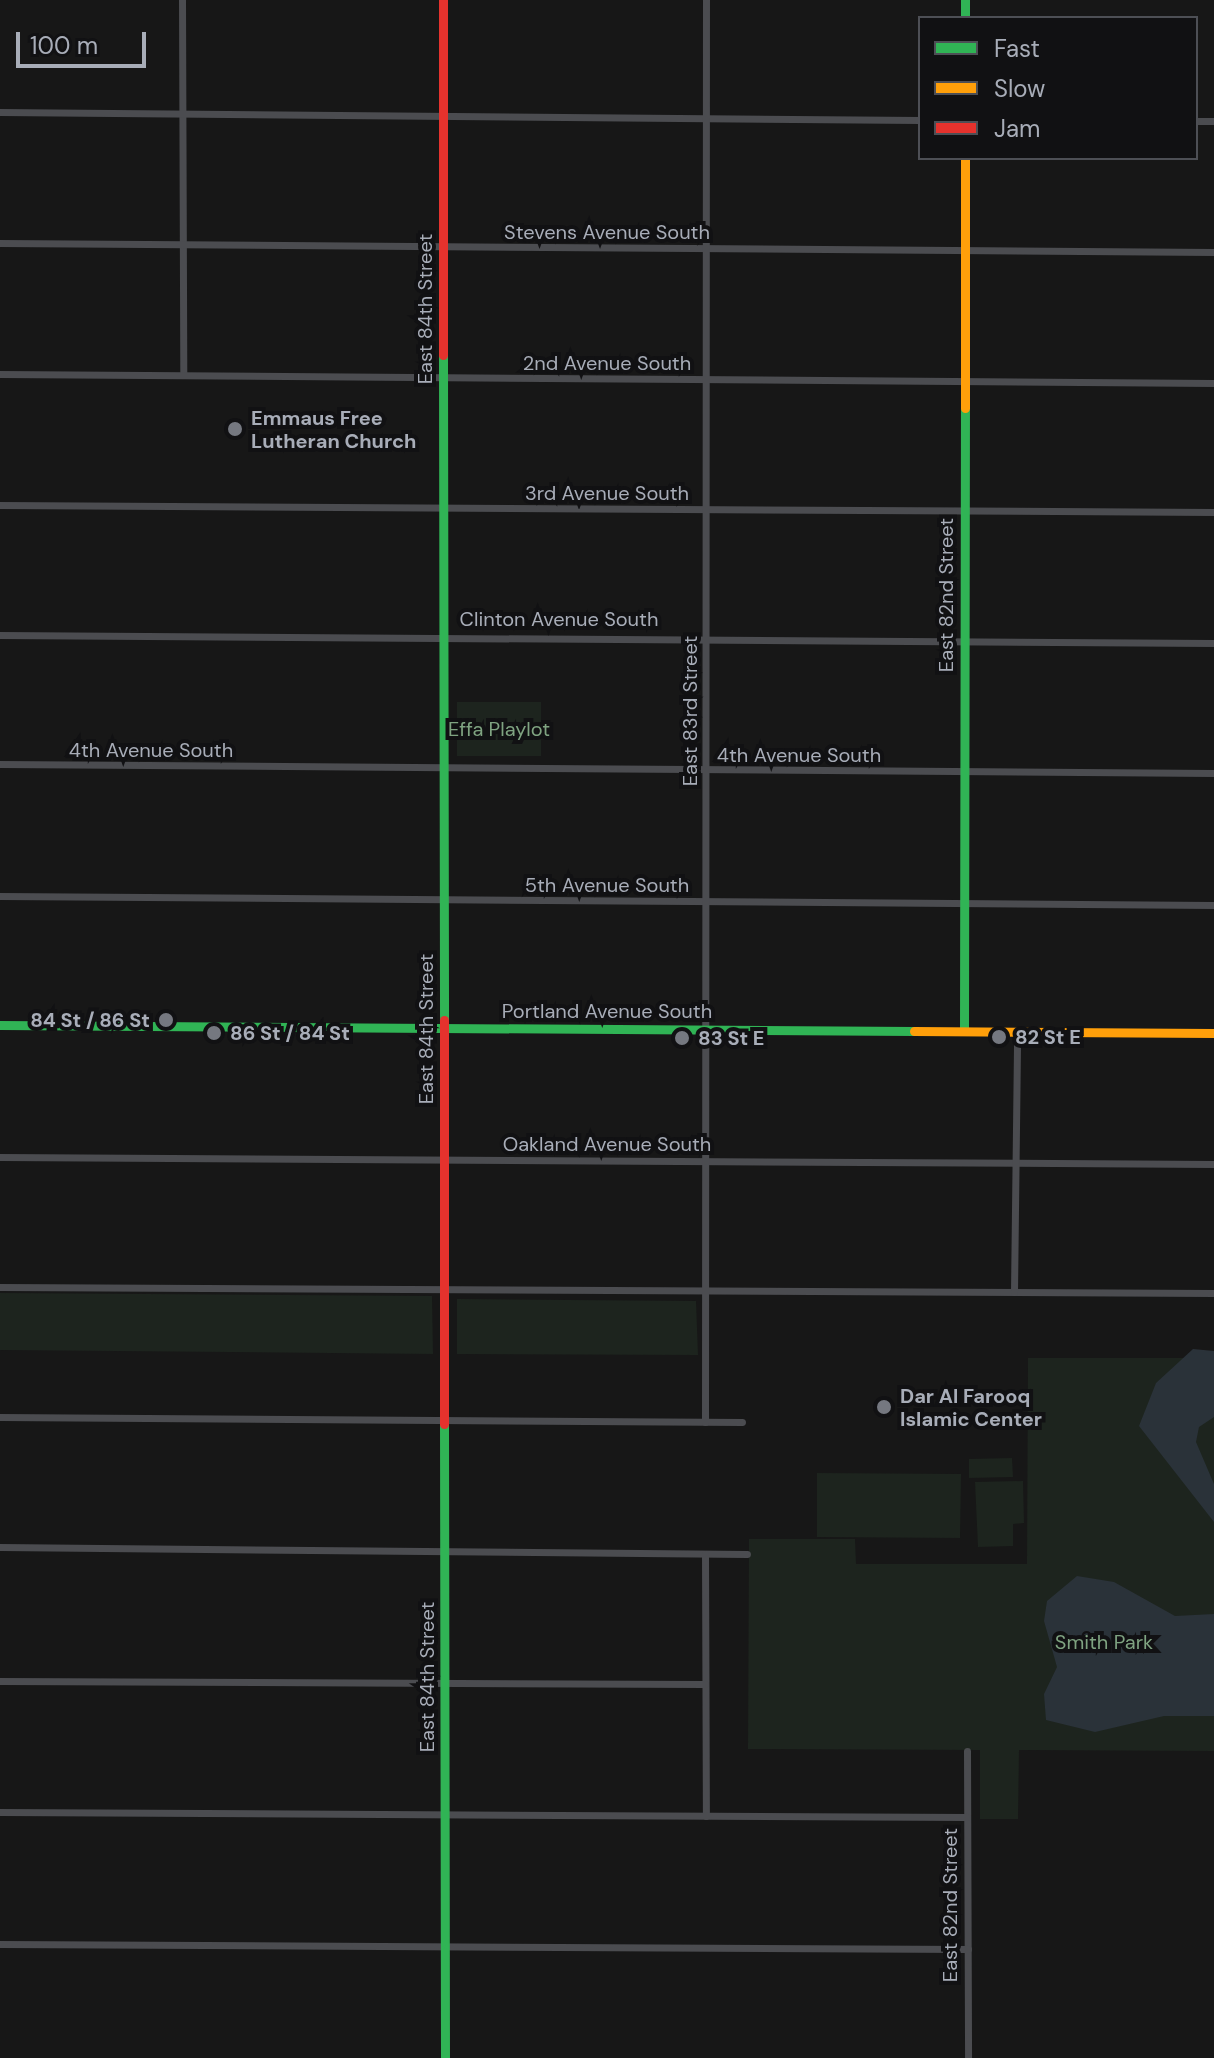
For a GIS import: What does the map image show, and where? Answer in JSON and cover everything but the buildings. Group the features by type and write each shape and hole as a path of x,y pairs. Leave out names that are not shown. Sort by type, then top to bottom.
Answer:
{"street":[{"path":"182,0 183,375"},
{"name":"East 84th Street","path":"443,0 445,2058"},
{"name":"East 83rd Street","path":"705,1422 706,0"},
{"path":"0,112 918,120"},
{"name":"East 82nd Street","path":"964,1031 965,160"},
{"name":"Stevens Avenue South","path":"0,243 1214,252"},
{"name":"2nd Avenue South","path":"0,374 1214,383"},
{"name":"3rd Avenue South","path":"0,505 1214,512"},
{"name":"Clinton Avenue South","path":"0,635 706,636 1214,643"},
{"name":"4th Avenue South","path":"0,764 1214,773"},
{"name":"5th Avenue South","path":"0,896 1214,905"},
{"name":"Portland Avenue South","path":"0,1025 1214,1033"},
{"path":"1014,1292 1017,1032"},
{"name":"Oakland Avenue South","path":"0,1157 1214,1164"},
{"path":"0,1287 1214,1293"},
{"path":"0,1417 742,1422"},
{"path":"0,1547 747,1554"},
{"path":"705,1554 706,1816"},
{"path":"0,1681 705,1684"},
{"name":"East 82nd Street","path":"967,1751 968,2058"},
{"path":"0,1812 967,1817"},
{"path":"0,1944 968,1949"}],"green space":[{"name":"Effa Playlot","path":"457,702 541,702 541,756 457,756"},
{"path":"0,1293 432,1296 433,1354 0,1350"},
{"path":"457,1299 696,1301 698,1355 457,1354"},
{"name":"Smith Park","path":"1028,1358 1214,1358 1214,1751 1019,1750 1018,1819 980,1819 980,1750 748,1749 749,1539 855,1539 856,1564 1027,1564"},
{"path":"1012,1458 1013,1477 969,1478 969,1459"},
{"path":"817,1473 961,1474 960,1538 817,1537"},
{"path":"1023,1481 1024,1523 1013,1524 1013,1546 978,1547 975,1482"}],"shaded area":[{"path":"1193,1349 1214,1351 1214,1417 1199,1427 1196,1442 1214,1484 1214,1522 1139,1426 1156,1383"},
{"path":"1077,1576 1114,1582 1175,1616 1214,1614 1214,1716 1164,1716 1095,1732 1046,1720 1044,1694 1057,1667 1044,1621 1047,1601"}],"traffic: fast":[{"path":"965,0 965,16"},
{"path":"443,355 444,1020"},
{"path":"964,1031 965,408"},
{"path":"0,1025 914,1031"},
{"path":"444,1424 445,2058"}],"traffic: slow":[{"path":"965,160 965,408"},
{"path":"914,1031 1214,1033"}],"traffic: jam":[{"path":"443,0 443,355"},
{"path":"444,1020 444,1424"}],"place":[{"name":"Emmaus Free Lutheran Church","path":"235,429"},
{"name":"84 St / 86 St","path":"166,1020"},
{"name":"86 St / 84 St","path":"214,1033"},
{"name":"82 St E","path":"999,1037"},
{"name":"83 St E","path":"682,1038"},
{"name":"Dar Al Farooq Islamic Center","path":"884,1407"}]}
